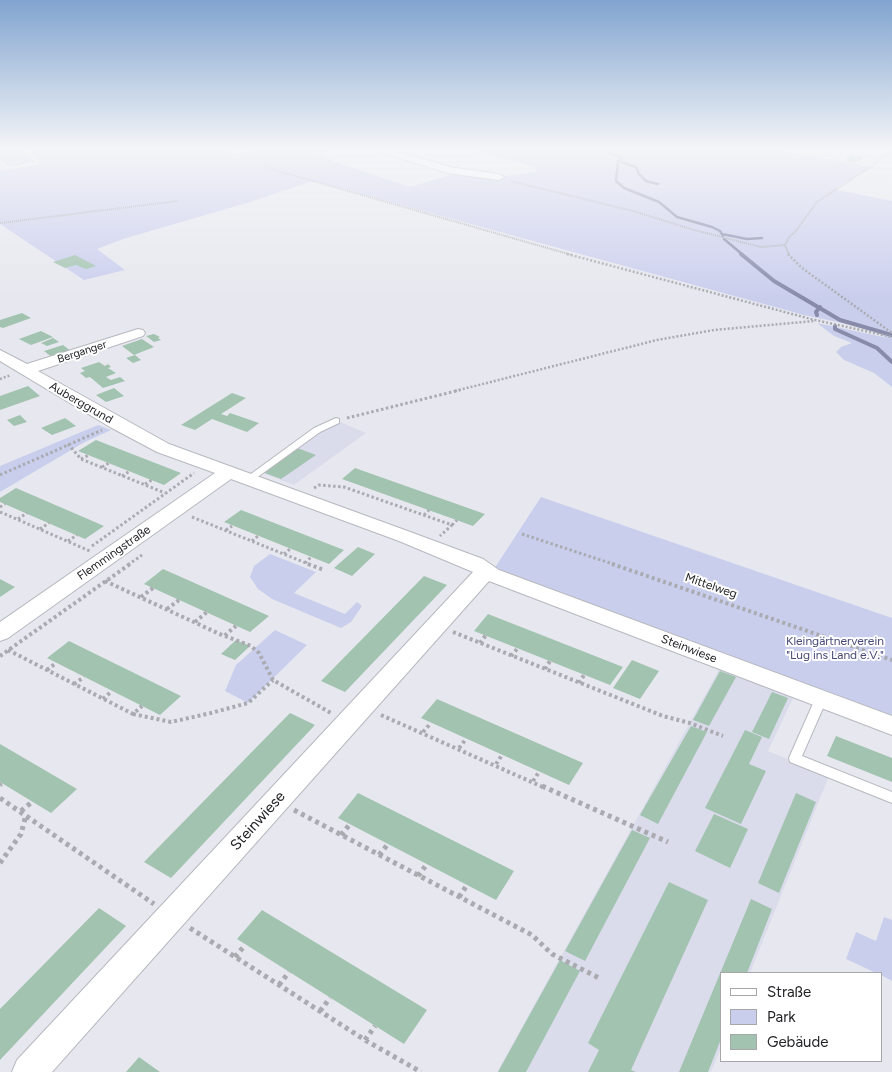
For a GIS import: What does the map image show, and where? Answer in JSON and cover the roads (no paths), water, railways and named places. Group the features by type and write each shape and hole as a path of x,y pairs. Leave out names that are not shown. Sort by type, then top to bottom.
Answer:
{"street":[{"name":"Berganger","path":"9,363 138,333"},
{"name":"Auberggrund","path":"9,363 163,448"},
{"name":"Steinwiese","path":"163,448 301,497 430,546 476,564 492,575 892,726"},
{"name":"Flemmingstraße","path":"4,642 83,564 106,558 184,510 229,472"},
{"name":"Steinwiese","path":"29,1072 486,570"}],"lane":[{"path":"248,479 317,430 336,421"},
{"path":"820,699 795,758 892,798"}],"waterway":[{"path":"649,198 659,202 677,217 712,227 720,231 723,236"},
{"path":"722,234 747,239 762,238"},
{"path":"724,239 743,255"},
{"path":"741,254 774,281 819,308"},
{"path":"817,315 816,312 819,308"},
{"path":"819,308 840,320 892,335"},
{"path":"835,326 835,329 877,348 892,362"}],"park label":[{"name":"Kleingärtnerverein \"Lug ins Land e.V.\"","path":"835,648"}]}
